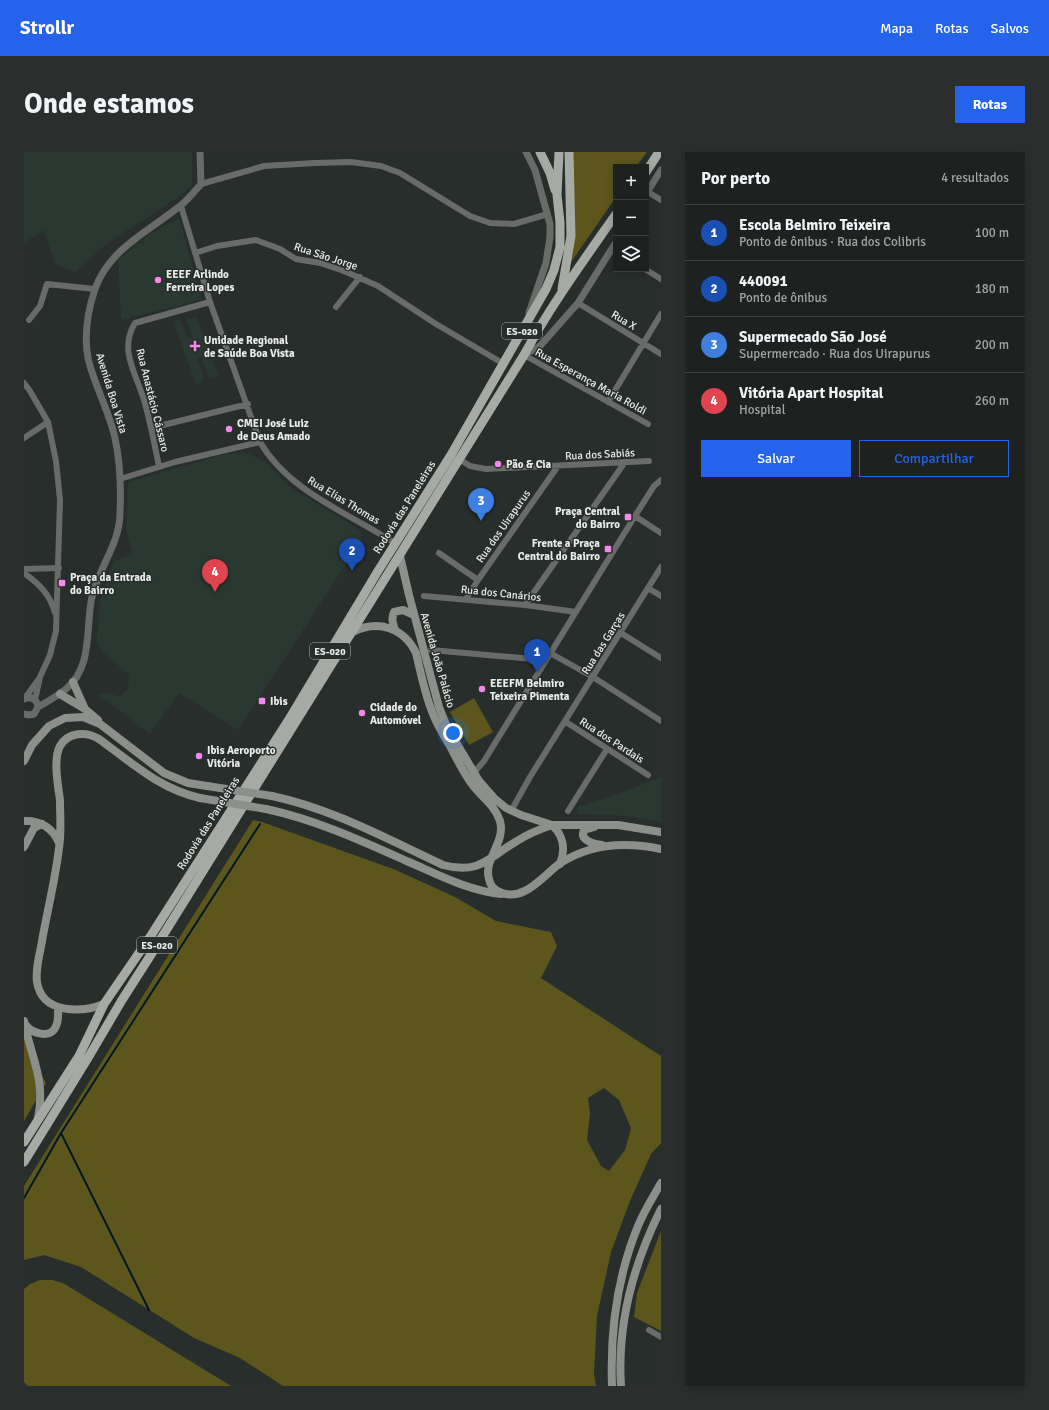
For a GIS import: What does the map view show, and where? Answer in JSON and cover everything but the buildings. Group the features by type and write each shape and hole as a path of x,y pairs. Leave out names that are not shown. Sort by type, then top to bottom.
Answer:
{"main road":[{"path":"540,152 550,173 557,195"},
{"path":"557,195 559,152"},
{"path":"562,293 571,236 569,152"},
{"path":"649,167 659,152"},
{"name":"Rodovia das Paneleiras","path":"24,1162 122,1000 400,556 546,289 554,270 560,247 557,195"},
{"name":"Rodovia das Paneleiras","path":"24,1142 79,1056 104,1004 152,934 288,721 396,544 449,466 459,459 524,355 539,328 613,218"},
{"name":"Avenida João Palácio","path":"400,556 414,615 441,713 474,772 488,792 511,811 552,825 618,825 661,832"},
{"path":"395,630 392,622 394,612 403,610 414,615"},
{"name":"Avenida João Palácio","path":"353,632 364,627 377,626 395,630 410,642 416,653 430,707 435,720 468,779 478,793 493,808 500,820 501,834 488,871 491,884 497,891 506,894"},
{"path":"73,682 85,709"},
{"path":"60,694 85,709 127,745"},
{"path":"24,761 32,745 43,732 54,723 71,717 83,717 95,721 156,768 188,783 272,796 306,805 339,816 443,865 461,868 484,864 518,840 552,825 559,833 563,842 563,853 560,864"},
{"path":"104,1004 81,1010 58,1007 51,1004 43,997 38,988 36,977 60,844 61,823 57,755 62,743 75,734 95,736 160,783 179,792 200,798 266,809 296,816 330,827 455,882 480,890 516,894 540,881 572,856 589,850 616,845"},
{"path":"24,821 32,821 42,824 54,834 60,844"},
{"path":"24,847 34,828 42,824"},
{"path":"618,825 588,828 583,832 584,838 587,841 597,844 642,846 661,849"},
{"path":"24,1023 30,1030 38,1033 51,1032 57,1024 58,1007"},
{"path":"24,1023 40,1080 41,1100 38,1120"},
{"path":"612,1386 612,1332 623,1275 630,1248 638,1226 661,1183"},
{"path":"621,1386 621,1340 625,1313 637,1267 654,1222 661,1208"}],"street":[{"path":"200,152 201,184 264,166 351,162 380,166 400,173 470,216 490,223 514,224 548,214"},
{"path":"526,152 535,170 548,214 550,237 546,263 526,325"},
{"path":"649,190 661,170"},
{"name":"Avenida Boa Vista","path":"24,714 29,716 34,714 38,707 60,694 73,682 83,663 86,655 91,600 118,529 120,515 120,479 115,439 88,358 86,340 88,316 95,289 105,269 125,247 181,206 201,184"},
{"path":"649,194 661,200"},
{"name":"Rua Elias Thomas","path":"181,206 210,302 263,447 283,470 304,488 340,512 396,544"},
{"name":"Rua São Jorge","path":"195,253 217,246 256,240 280,249 296,259 320,263 360,277 378,286 436,324 504,364"},
{"path":"524,355 540,346 578,304 613,252"},
{"path":"649,272 661,279"},
{"path":"336,307 360,277"},
{"path":"29,320 40,306 47,284 95,289"},
{"name":"Rua Anastácio Cássaro","path":"159,466 143,396 132,369 128,347 130,332 135,323 210,302"},
{"name":"Rua X","path":"578,304 661,354"},
{"path":"608,402 661,314"},
{"name":"Rua Esperança Maria Roldi","path":"524,355 648,424"},
{"path":"24,383 27,392 48,422 60,486 59,568 56,631 40,677 35,700 38,707"},
{"path":"151,428 248,404"},
{"path":"24,438 48,422"},
{"path":"120,479 159,466 260,442"},
{"name":"Rua dos Sabiás","path":"459,459 467,465 481,469 649,461"},
{"path":"525,605 625,462"},
{"name":"Rua dos Uirapurus","path":"466,599 558,466"},
{"path":"468,779 484,761 635,516 654,486 661,480"},
{"path":"635,516 661,533"},
{"path":"440,553 478,580"},
{"name":"Rua das Garças","path":"511,811 661,567"},
{"path":"24,569 59,568"},
{"path":"24,573 37,582 47,593 57,618"},
{"path":"648,588 661,596"},
{"name":"Rua dos Canários","path":"424,596 525,605 576,612"},
{"path":"621,633 661,658"},
{"path":"432,650 545,660"},
{"path":"550,653 593,677 661,721"},
{"path":"24,698 40,677"},
{"path":"24,698 35,700"},
{"name":"Rua dos Pardais","path":"566,722 648,775"},
{"path":"568,811 607,749"},
{"path":"649,1330 661,1337"}],"shaded area":[{"path":"24,152 192,152 192,186 176,199 109,242 75,272 55,264 44,230 24,243"},
{"path":"571,152 647,152 638,164 613,164 613,201 567,268"},
{"name":"EEEF Arlindo Ferreira Lopes","path":"179,218 202,300 121,320 118,260 150,234"},
{"name":"Unidade Regional de Saúde Boa Vista","path":"196,316 203,334 206,333 207,337 204,338 210,354 213,353 214,356 211,358 218,376 215,378 214,376 209,379 201,357 197,358 204,377 202,378 203,382 196,384 173,321 180,319 187,337 189,336 190,339 193,338 186,319 191,319"},
{"path":"247,453 266,462 288,485 361,531 361,541 238,730 179,693 150,734 99,695 107,692 120,697 128,689 129,675 101,650 97,642 99,605 114,561 133,554 126,531 128,482 225,454"},
{"path":"474,698 493,732 469,745 450,712"},
{"path":"661,777 661,822 627,816 577,814 577,807 623,792"},
{"path":"253,820 396,870 455,897 496,921 551,932 557,946 541,978 661,1056 661,1143 651,1154 630,1201 611,1252 597,1316 594,1373 596,1386 283,1386 240,1358 194,1338 81,1267 44,1255 24,1260 24,1186","holes":["604,1088 619,1100 631,1128 625,1150 609,1171 601,1166 587,1140 590,1114 588,1098"]},
{"path":"24,1030 34,1063 46,1083 24,1121"},
{"path":"661,1231 661,1331 634,1317 637,1293"},
{"path":"40,1280 52,1280 63,1283 231,1386 28,1386 24,1382 24,1289 30,1284"}],"waterway":[{"path":"24,1198 61,1133 260,824"},
{"path":"61,1133 149,1310"}],"place":[{"name":"EEEF Arlindo Ferreira Lopes","path":"158,280"},
{"name":"Unidade Regional de Saúde Boa Vista","path":"195,346"},
{"name":"CMEI José Luiz de Deus Amado","path":"229,429"},
{"name":"Pão & Cia","path":"498,464"},
{"name":"Praça Central do Bairro","path":"628,517"},
{"name":"Supermecado São José","path":"481,521"},
{"name":"Frente a Praça Central do Bairro","path":"608,549"},
{"name":"440091","path":"352,571"},
{"name":"Praça da Entrada do Bairro","path":"62,583"},
{"name":"Vitória Apart Hospital","path":"215,592"},
{"name":"Escola Belmiro Teixeira","path":"537,672"},
{"name":"EEEFM Belmiro Teixeira Pimenta","path":"482,689"},
{"name":"Ibis","path":"262,701"},
{"name":"Cidade do Automóvel","path":"362,713"},
{"name":"Ibis Aeroporto Vitória","path":"199,756"}]}
